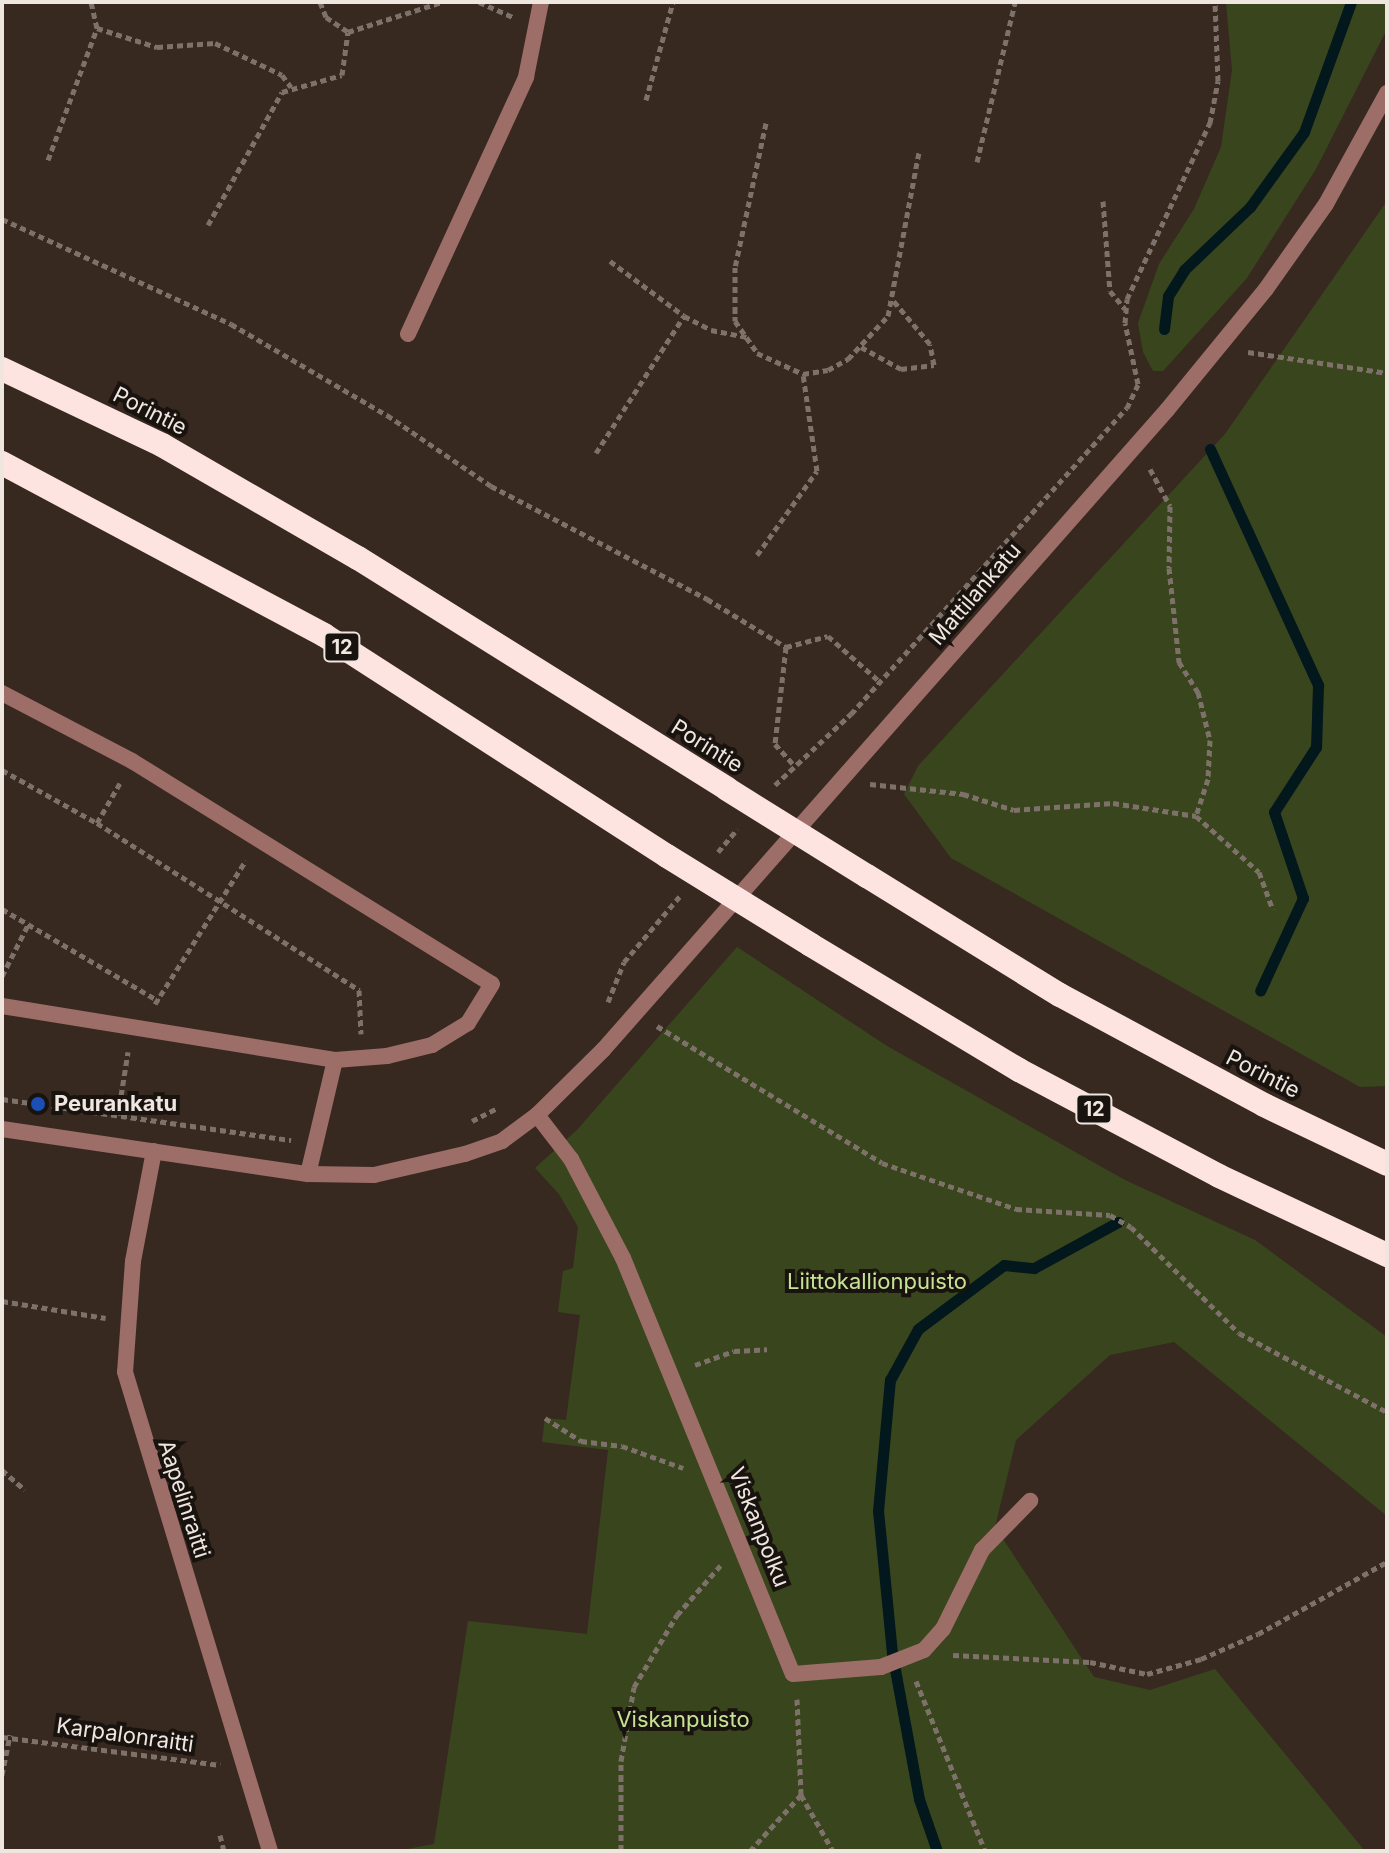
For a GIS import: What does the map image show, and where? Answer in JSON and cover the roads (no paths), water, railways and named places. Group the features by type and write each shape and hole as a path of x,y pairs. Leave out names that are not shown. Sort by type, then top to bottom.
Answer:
{"highway":[{"name":"Porintie","path":"2,369 162,445 358,558 1060,995 1264,1105 1387,1164"},
{"name":"12","path":"2,463 324,635 667,856 1019,1070 1219,1176 1387,1255"}],"street":[{"path":"408,334 526,77 541,2"},
{"name":"Mattilankatu","path":"537,1115 559,1096 1167,410 1266,289 1326,204 1387,93"},
{"path":"2,693 132,761 492,984 468,1023 432,1045 387,1056 335,1060 2,1006"},
{"path":"308,1174 312,1143 335,1060"},
{"path":"2,1129 308,1174 374,1175 411,1169 502,1141 537,1115"},
{"name":"Viskanpolku","path":"537,1115 571,1159 623,1258 742,1540 793,1674 881,1667 924,1650 943,1629 982,1550 1030,1501"},
{"name":"Aapelinraitti","path":"154,1151 127,1321 125,1372 135,1418 270,1851"}],"waterway":[{"path":"1164,329 1168,296 1184,270 1250,207 1304,132 1351,2"},
{"path":"1210,449 1318,685 1316,747 1274,812 1303,898 1260,991"},
{"path":"937,1851 919,1799 892,1653 878,1511 890,1380 918,1329 1004,1265 1034,1268 1118,1222"}],"place":[{"name":"Peurankatu","path":"38,1104"}],"park label":[{"name":"Liittokallionpuisto","path":"877,1282"},
{"name":"Viskanpuisto","path":"683,1720"}]}
